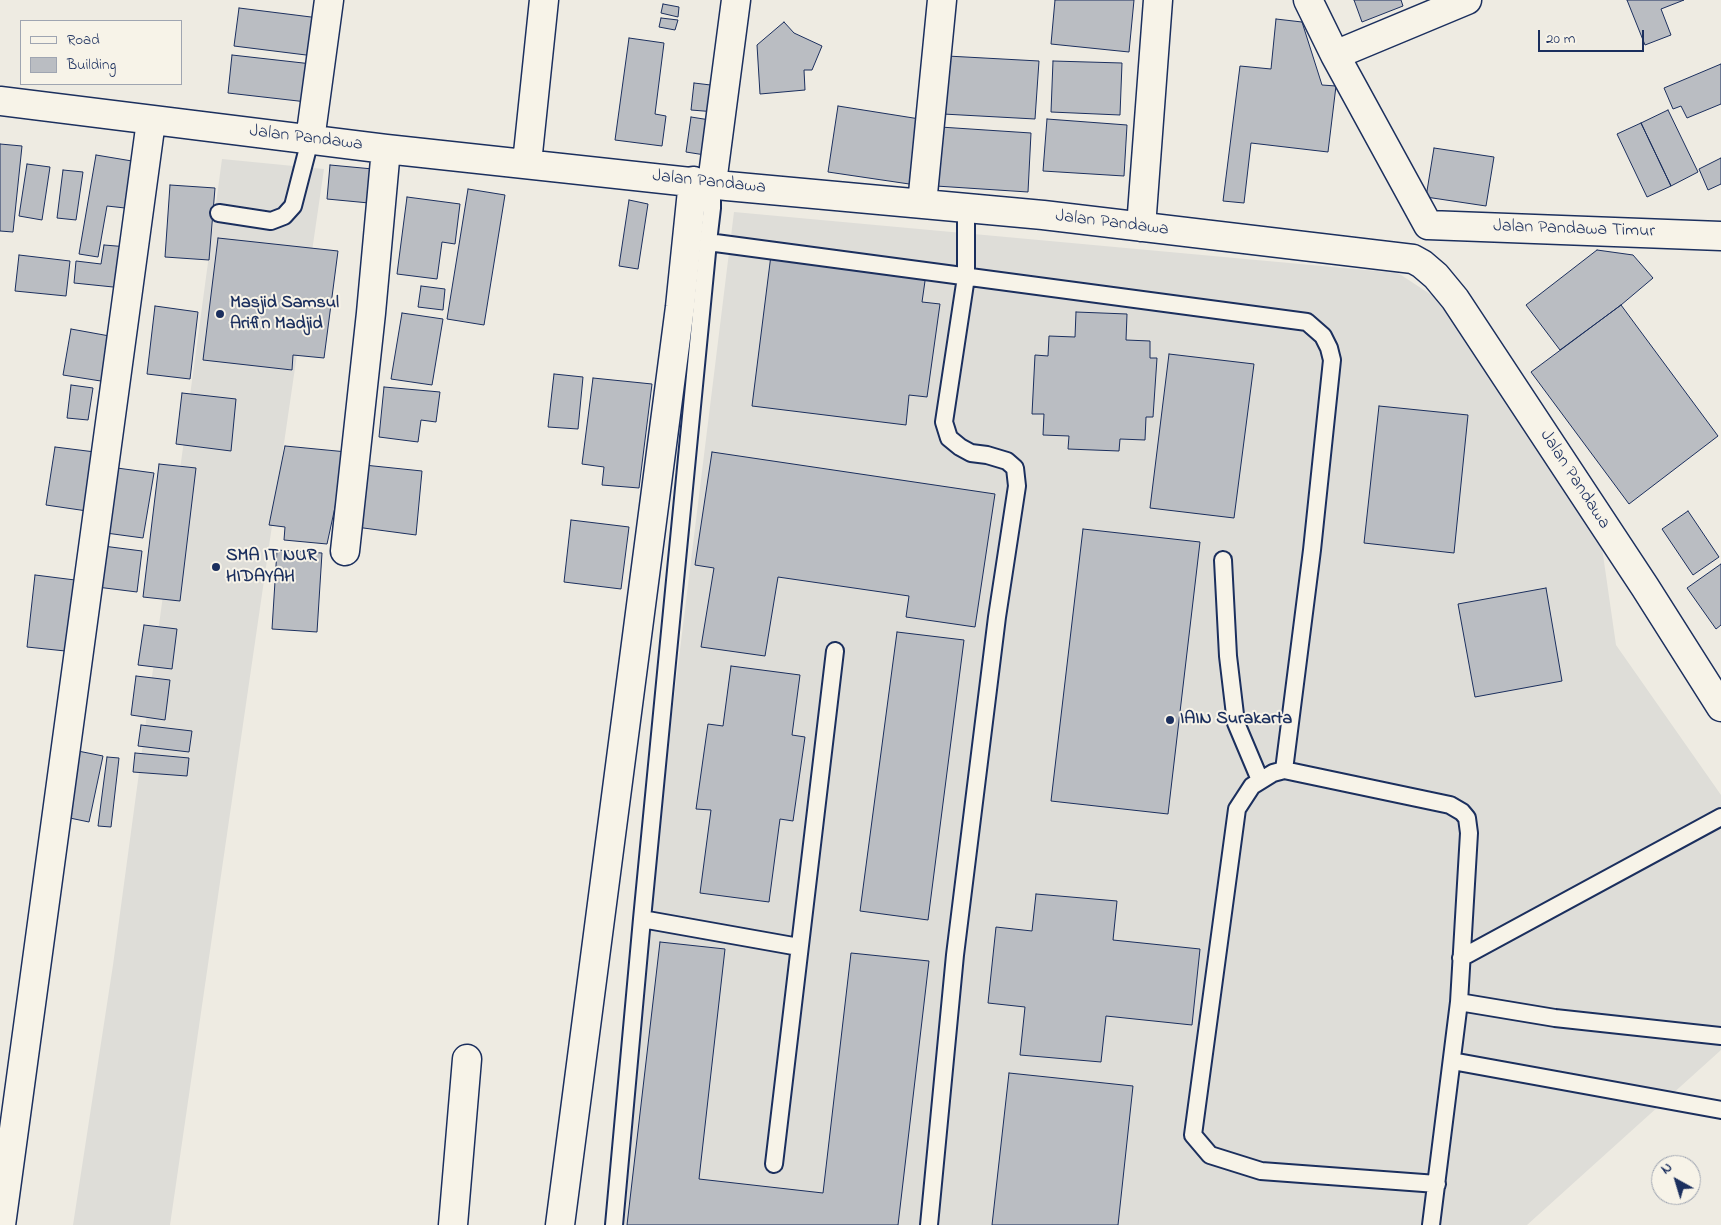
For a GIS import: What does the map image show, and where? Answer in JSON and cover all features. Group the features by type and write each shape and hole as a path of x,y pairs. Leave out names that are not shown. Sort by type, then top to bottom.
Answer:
{"street":[{"path":"310,140 329,0"},
{"path":"527,163 544,0"},
{"path":"560,1225 678,317 736,0"},
{"path":"922,204 942,0"},
{"path":"1141,227 1158,0"},
{"path":"1308,0 1335,55 1428,225 1418,261"},
{"path":"1335,55 1467,0"},
{"name":"Jalan Pandawa","path":"0,101 386,149 1043,215 1409,258 1418,261 1436,276 1455,299 1721,707"},
{"path":"1,1225 151,121"},
{"path":"345,551 371,313 386,149"},
{"name":"Jalan Pandawa Timur","path":"1428,225 1721,236"},
{"path":"453,1225 467,1059"}],"lane":[{"path":"220,213 271,221 284,216 293,206 310,140"},
{"path":"614,1225 712,208 702,182"},
{"path":"929,1225 956,946 997,617 1017,486 1015,468 1007,461 988,455 971,453 960,448 949,438 944,422 966,277 966,208"},
{"path":"708,242 1307,322 1322,336 1329,348 1332,360 1312,550 1284,770"},
{"path":"1223,560 1228,656 1236,723 1260,780"},
{"path":"774,1164 836,651"},
{"path":"1431,1225 1437,1184 1459,1002 1468,822 1462,812 1450,805 1284,770 1273,773 1252,786 1241,800 1237,809 1193,1135 1210,1155 1261,1171 1437,1184"},
{"path":"1462,958 1721,817"},
{"path":"642,919 799,947"},
{"path":"1459,1002 1555,1018 1721,1036"},
{"path":"1452,1061 1721,1110"}],"shaded area":[{"name":"SMA IT NUR HIDAYAH","path":"222,159 324,169 170,1225 73,1225 113,965"},
{"name":"IAIN Surakarta","path":"734,212 1398,273 1465,317 1598,520 1616,645 1721,795 1721,1050 1527,1225 609,1225"}],"building":[{"path":"1055,0 1134,0 1129,52 1051,44"},
{"path":"1354,0 1401,0 1403,6 1362,22"},
{"path":"1627,0 1684,0 1661,9 1671,35 1645,45"},
{"path":"663,4 679,7 678,17 661,13"},
{"path":"239,8 319,18 314,56 234,46"},
{"path":"661,18 678,20 675,30 659,27"},
{"path":"1276,19 1302,22 1322,85 1336,86 1328,152 1251,143 1244,203 1223,201 1240,66 1271,69"},
{"path":"784,22 794,33 822,46 812,70 804,70 805,90 760,94 757,45"},
{"path":"629,38 664,43 655,114 666,116 662,146 615,140"},
{"path":"232,55 312,64 307,102 228,93"},
{"path":"947,56 1039,61 1035,119 943,114"},
{"path":"1053,61 1122,63 1120,115 1051,112"},
{"path":"1721,64 1721,104 1687,118 1681,106 1673,109 1664,88"},
{"path":"694,83 719,86 716,112 691,110"},
{"path":"838,106 926,120 916,185 828,172"},
{"path":"1668,110 1698,172 1671,186 1641,123"},
{"path":"691,117 710,120 705,155 686,152"},
{"path":"1047,119 1127,125 1124,176 1043,171"},
{"path":"1641,123 1671,186 1647,197 1617,134"},
{"path":"940,127 1031,133 1028,192 936,186"},
{"path":"0,144 22,146 13,232 0,231"},
{"path":"1434,148 1494,157 1486,206 1426,197"},
{"path":"96,155 132,161 125,208 107,206 98,257 79,254"},
{"path":"1721,158 1721,184 1708,190 1699,169"},
{"path":"27,164 50,167 42,220 19,216"},
{"path":"330,165 373,169 369,203 327,199"},
{"path":"63,170 83,172 76,220 57,218"},
{"path":"170,185 215,188 209,260 165,257"},
{"path":"468,189 505,195 484,325 447,319"},
{"path":"407,197 460,204 455,244 442,242 437,279 397,274"},
{"path":"629,200 648,204 638,269 619,266"},
{"name":"Masjid Samsul Arifin Madjid","path":"218,238 338,251 324,358 293,355 292,370 203,360"},
{"path":"104,245 128,247 123,288 74,283 76,261 101,264"},
{"path":"1597,250 1633,255 1653,278 1621,305 1560,350 1526,305"},
{"path":"19,255 70,261 66,296 15,291"},
{"path":"771,255 926,274 922,302 940,304 927,397 909,395 906,425 752,406"},
{"path":"421,286 445,289 443,310 418,307"},
{"path":"1621,305 1718,436 1629,504 1531,372"},
{"path":"155,306 198,312 190,379 147,374"},
{"path":"1076,312 1127,314 1126,340 1150,341 1150,358 1157,358 1153,417 1146,417 1145,440 1120,439 1119,451 1068,449 1069,436 1043,435 1044,414 1032,414 1035,355 1048,356 1049,336 1075,337"},
{"path":"402,313 443,319 432,385 391,379"},
{"path":"71,329 115,337 107,382 63,375"},
{"path":"1169,354 1254,364 1234,518 1150,508"},
{"path":"554,374 583,377 578,429 548,427"},
{"path":"593,378 652,384 639,488 602,485 604,467 582,464"},
{"path":"71,385 93,388 88,420 67,418"},
{"path":"384,387 440,392 436,422 421,420 418,442 379,437"},
{"path":"182,393 236,399 231,451 176,444"},
{"path":"1379,406 1468,415 1454,553 1364,543"},
{"path":"285,446 347,452 327,544 284,540 285,527 269,525"},
{"path":"55,447 95,452 87,511 46,505"},
{"path":"712,452 995,494 975,627 906,617 909,596 778,577 765,656 701,647 714,568 695,565"},
{"path":"159,464 196,468 180,601 143,597"},
{"path":"364,465 422,471 416,535 356,527"},
{"path":"117,468 154,473 143,538 106,533"},
{"path":"1688,511 1719,557 1693,575 1662,529"},
{"path":"571,520 629,527 621,589 564,582"},
{"path":"1083,529 1200,542 1168,814 1051,801"},
{"path":"103,546 142,551 137,592 97,587"},
{"path":"277,550 322,553 317,632 272,629"},
{"path":"1721,564 1721,625 1716,629 1687,588"},
{"path":"35,575 83,581 75,652 27,647"},
{"path":"1546,588 1562,681 1475,697 1458,604"},
{"path":"144,625 177,629 172,669 138,665"},
{"path":"897,632 964,640 928,920 860,911"},
{"path":"731,666 800,675 792,735 805,737 793,821 780,819 769,902 700,893 711,810 696,809 708,724 723,726"},
{"path":"136,676 170,680 165,720 131,715"},
{"path":"141,725 192,731 189,752 138,746"},
{"path":"78,751 103,756 89,822 65,817"},
{"path":"135,753 189,758 187,776 133,772"},
{"path":"107,757 119,758 111,827 98,826"},
{"path":"1036,894 1117,901 1113,940 1200,949 1192,1025 1106,1016 1101,1062 1020,1055 1025,1007 988,1003 996,927 1032,931"},
{"path":"660,942 725,949 699,1179 823,1193 851,953 929,961 898,1225 627,1225"},
{"path":"1009,1073 1133,1086 1118,1225 992,1225"}],"place":[{"name":"Masjid Samsul Arifin Madjid","path":"220,314"},
{"name":"SMA IT NUR HIDAYAH","path":"216,567"},
{"name":"IAIN Surakarta","path":"1170,720"}]}
